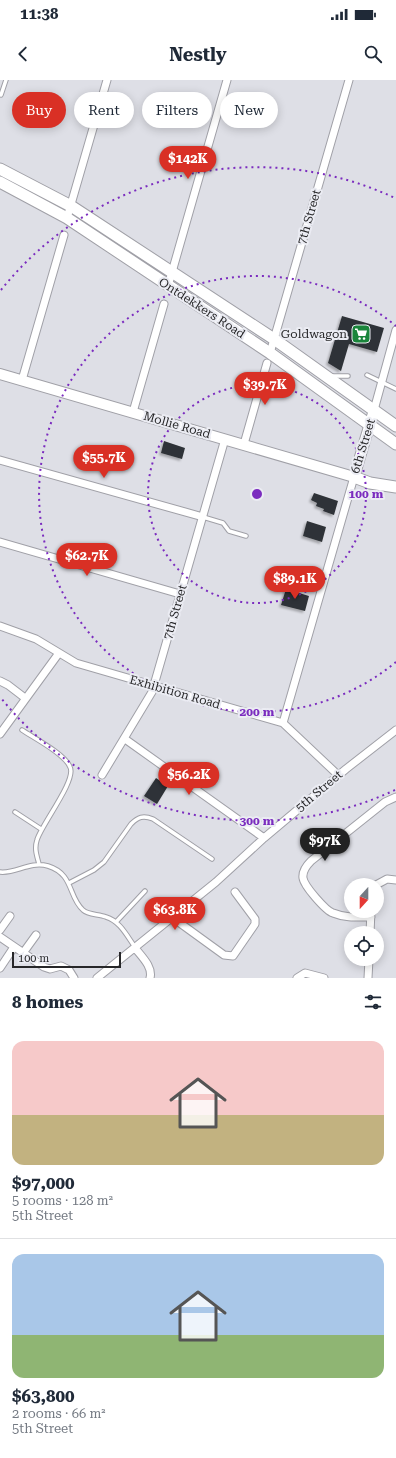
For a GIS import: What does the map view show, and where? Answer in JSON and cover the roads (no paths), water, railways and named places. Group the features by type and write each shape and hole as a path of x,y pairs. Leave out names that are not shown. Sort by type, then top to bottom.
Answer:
{"main road":[{"name":"Ontdekkers Road","path":"0,169 71,206 171,273 274,339 396,426"},
{"name":"Ontdekkers Road","path":"0,182 67,218 396,444"},
{"name":"Mollie Road","path":"0,374 354,477"},
{"name":"6th Street","path":"354,477 374,410"},
{"path":"354,477 370,483 396,487"}],"street":[{"path":"67,218 107,80"},
{"path":"168,286 227,80"},
{"name":"7th Street","path":"244,444 349,80"},
{"path":"22,380 64,235"},
{"path":"133,412 164,304"},
{"name":"6th Street","path":"374,410 396,330"},
{"name":"7th Street","path":"102,775 149,698 154,686 225,439"},
{"path":"0,460 203,517"},
{"name":"6th Street","path":"284,723 354,477"},
{"path":"0,542 180,594"},
{"name":"Exhibition Road","path":"0,626 36,639 76,663 284,723 338,775"},
{"path":"0,734 59,653"},
{"path":"0,682 8,685 25,698"},
{"name":"5th Street","path":"96,978 173,918 228,872 264,838 338,775 396,730"},
{"path":"125,739 264,838"},
{"path":"344,916 331,913 326,910 307,886 303,879 306,866 385,802 396,797"},
{"path":"384,881 396,880"},
{"path":"173,918 224,955 233,956 254,924 255,919 235,892"},
{"path":"0,930 10,916"},
{"path":"23,953 36,935"},
{"path":"0,937 44,967 50,969 58,966 66,969 74,978"},
{"path":"0,968 14,947"},
{"path":"135,948 148,966 151,973 150,978"},
{"path":"368,978 369,966"},
{"path":"296,978 305,973 324,978"}],"lane":[{"path":"1,95 6,80"},
{"path":"367,375 396,389"},
{"path":"203,517 223,523 229,530 246,536"},
{"path":"22,730 60,756 68,763 72,771 58,804 41,829 35,848 39,864"},
{"path":"15,812 41,829"},
{"path":"69,883 94,870 104,862 131,824 136,819 143,816 153,819 212,859"},
{"path":"0,872 8,872 26,866 39,864 56,869 69,883 78,904 84,911 106,917 116,922 135,948"},
{"path":"116,922 145,891"}],"place":[{"name":"Goldwagon","path":"361,334"}]}
